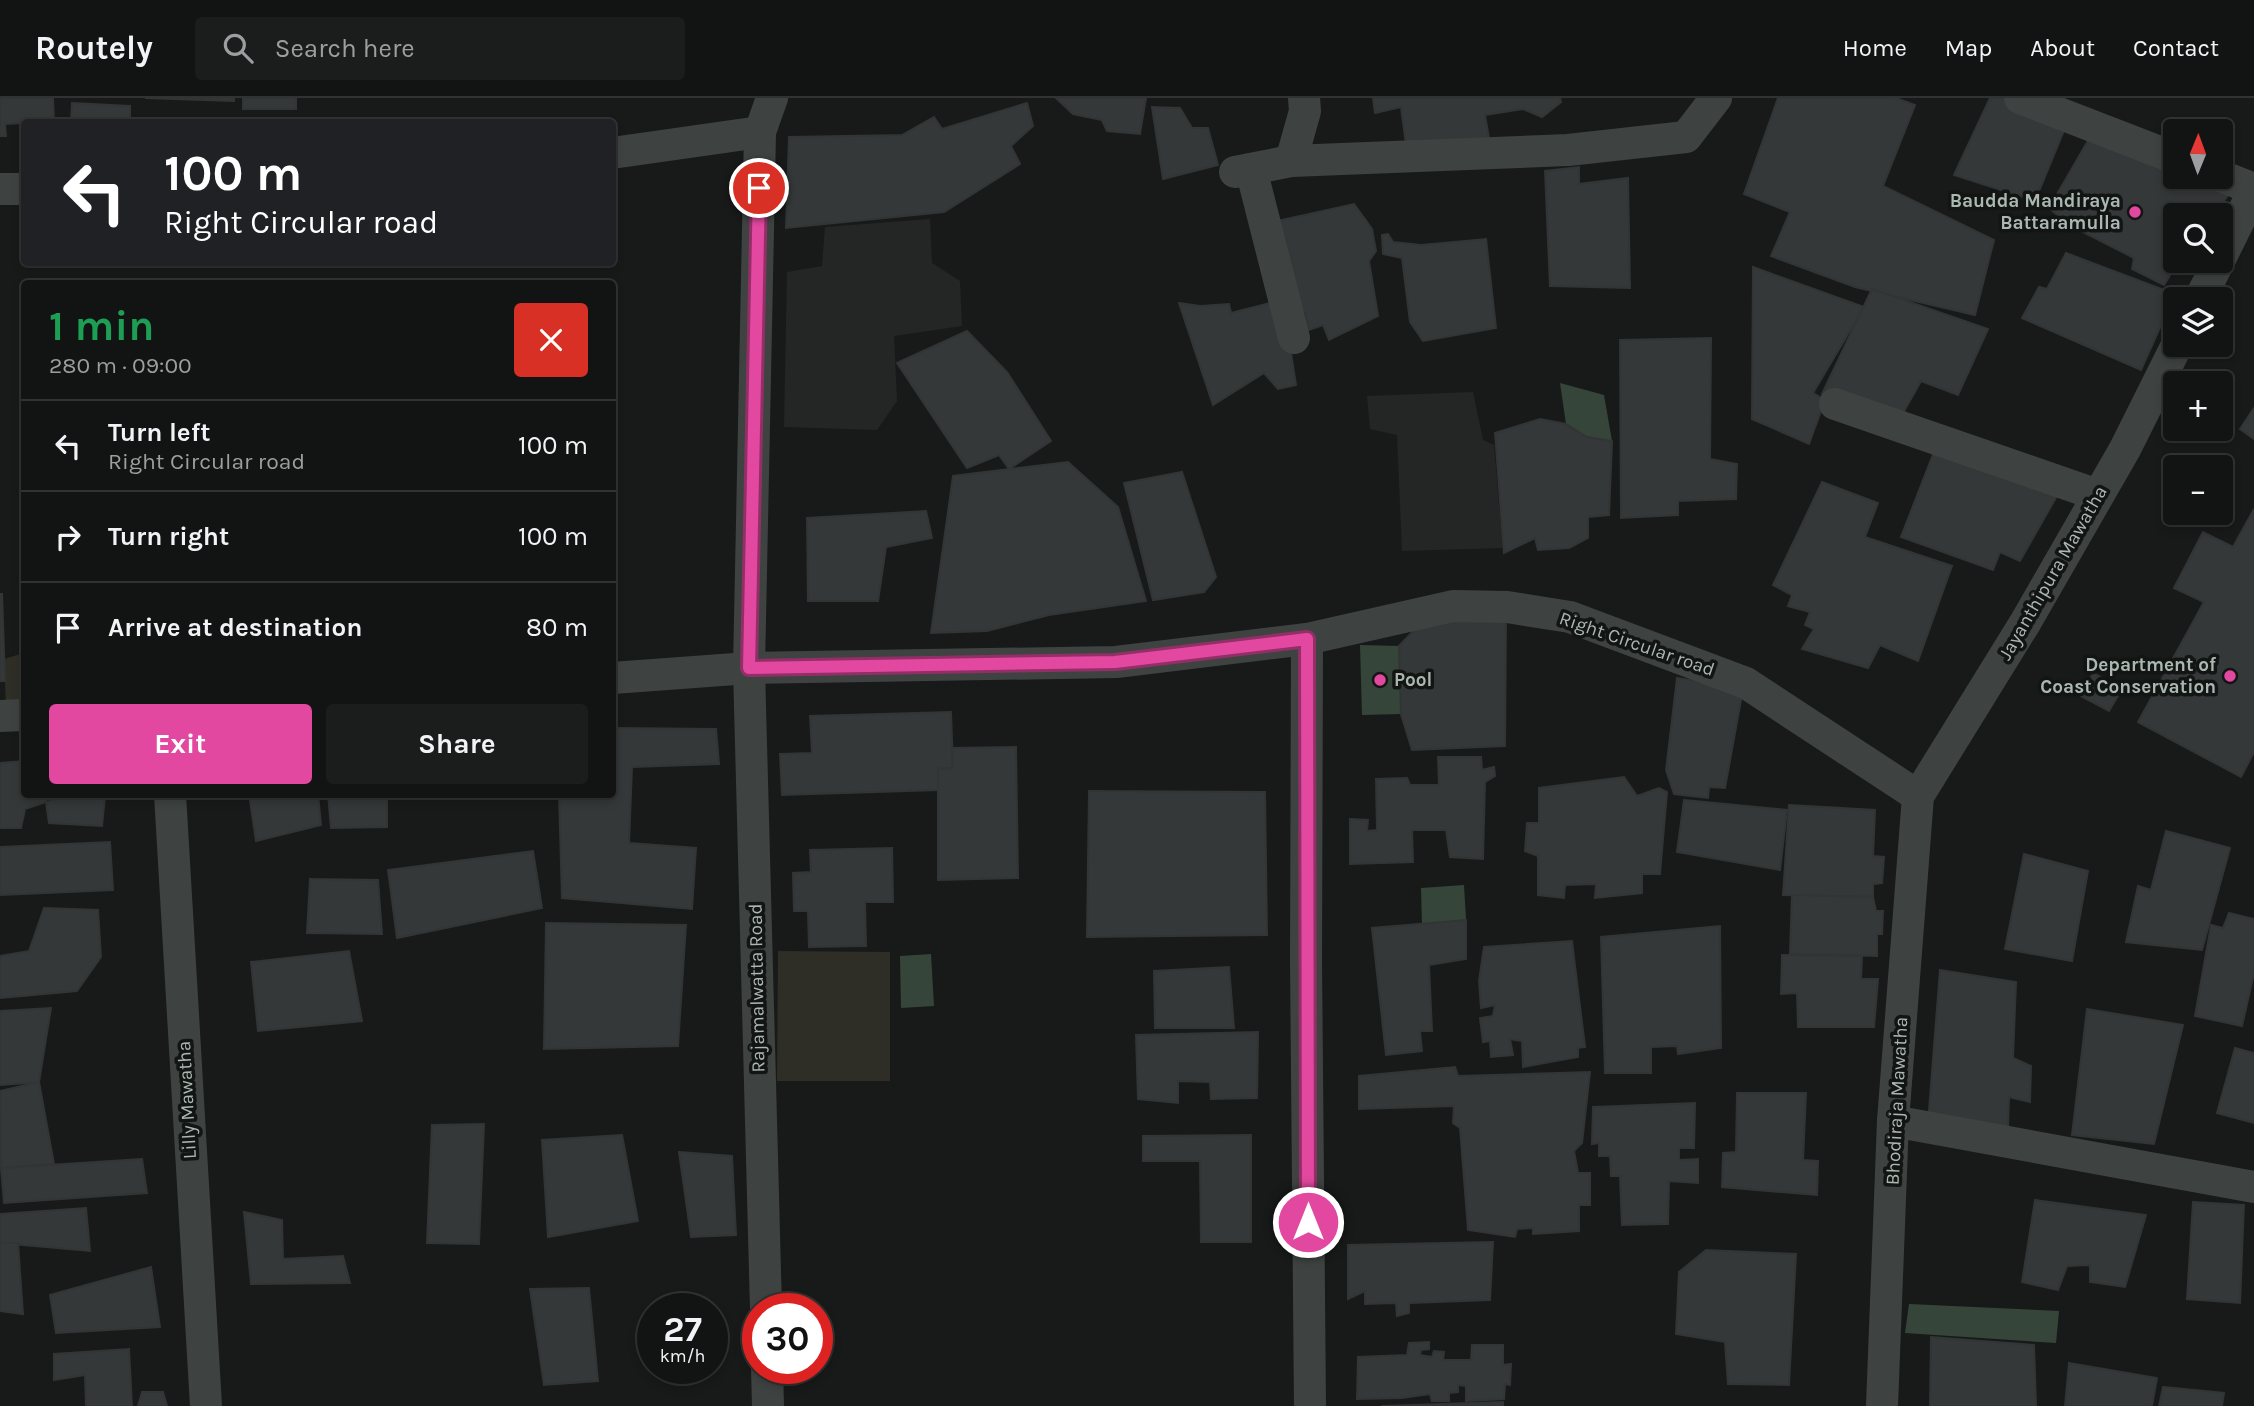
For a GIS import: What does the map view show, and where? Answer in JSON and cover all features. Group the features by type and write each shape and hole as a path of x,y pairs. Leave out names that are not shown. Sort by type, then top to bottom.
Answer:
{"street":[{"name":"Rajamalwatta Road","path":"765,1293 749,668 760,132 772,98"},
{"path":"1291,161 1305,111 1304,98"},
{"path":"1294,338 1243,170 1291,161 1568,150 1686,138 1716,98"},
{"path":"2020,98 2163,153"},
{"path":"616,152 760,132"},
{"path":"2233,181 2254,189 2233,232"},
{"path":"0,189 21,189"},
{"name":"Jayanthipura Mawatha","path":"1918,796 2025,623 2125,449 2171,357"},
{"path":"1835,404 2098,495"},
{"name":"Right Circular road","path":"616,678 749,668 1115,662 1307,639 1453,606 1507,607 1570,617 1746,683 1918,796"},
{"path":"1307,639 1306,961 1310,1406"},
{"path":"0,716 21,715"},
{"name":"Bhodiraja Mawatha","path":"1882,1406 1894,1121 1918,796"},
{"name":"Lilly Mawatha","path":"170,798 206,1406"},
{"path":"1894,1121 2254,1187"},
{"path":"767,1384 768,1406"}],"shaded area":[{"path":"930,219 932,263 960,281 962,326 894,336 897,401 877,430 784,427 787,272 822,266 825,227"},
{"path":"1560,383 1604,395 1612,441 1587,437 1566,424"},
{"path":"1473,392 1483,440 1494,445 1503,548 1402,551 1397,435 1370,429 1367,396"},
{"name":"Pool","path":"1360,645 1399,646 1401,714 1362,715"},
{"path":"21,654 21,717 6,707 4,659"},
{"path":"1464,885 1466,920 1422,925 1421,888"},
{"path":"778,951 890,952 890,1081 777,1081"},
{"path":"931,954 934,1006 901,1008 900,956"},
{"path":"1909,1304 2059,1311 2056,1343 1905,1333"}],"building":[{"path":"0,98 53,98 54,119 21,119 21,123 5,124 6,136 0,136"},
{"path":"145,98 234,98 234,101"},
{"path":"243,98 296,98 296,109 243,109"},
{"path":"1056,98 1146,98 1140,134 1107,131 1102,120 1073,114"},
{"path":"1373,98 1560,98 1561,102 1542,117 1523,109 1485,115 1490,144 1406,145 1401,107 1375,113"},
{"path":"1778,98 1896,98 1915,105 1883,186 1994,240 1975,315 1855,287 1771,256 1790,212 1744,194"},
{"path":"1990,98 2004,98 2065,128 2035,201 1954,175"},
{"path":"72,103 130,106 130,119 71,119"},
{"path":"1027,103 1033,126 1011,146 1020,164 944,212 786,228 789,137 902,135 934,117 942,129"},
{"path":"1152,107 1180,108 1192,128 1208,128 1218,165 1163,179"},
{"name":"Baudda Mandiraya Battaramulla","path":"2089,139 2163,167 2163,189 2222,189 2230,192 2223,203 2163,203 2163,273 2171,273 2164,285 2132,269 2134,258 2069,225 2049,208"},
{"path":"1579,167 1579,184 1628,178 1630,288 1550,286 1545,171"},
{"path":"1354,204 1372,229 1376,251 1369,261 1378,316 1329,340 1323,325 1309,330 1305,312 1294,311 1277,221"},
{"path":"1388,234 1393,242 1421,245 1486,239 1496,328 1423,341 1410,322 1402,258 1383,254 1382,235"},
{"path":"2066,253 2163,289 2163,321 2141,370 2022,318 2039,287 2047,289"},
{"path":"1753,267 1864,307 1813,393 1825,400 1809,444 1752,419"},
{"path":"1872,289 1988,329 1958,395 1921,381 1899,420 1822,394"},
{"path":"1274,302 1285,315 1296,385 1278,389 1264,373 1213,405 1179,303 1200,306 1229,304 1231,313"},
{"path":"967,331 1007,372 1051,441 1009,469 999,455 967,468 897,363"},
{"path":"1711,338 1710,459 1737,464 1736,499 1678,501 1678,515 1621,518 1620,340"},
{"path":"2254,408 2254,439 2240,429"},
{"path":"1540,419 1566,424 1587,437 1612,441 1609,515 1588,517 1588,538 1569,548 1538,550 1535,538 1504,553 1495,433"},
{"path":"1937,444 2058,494 2020,561 2000,552 1993,570 1901,537"},
{"path":"1068,462 1118,507 1146,601 1049,615 987,631 931,633 953,476"},
{"path":"1182,472 1216,577 1204,592 1153,600 1124,483"},
{"path":"1822,482 1878,503 1865,537 1952,566 1918,661 1880,645 1868,668 1802,649 1814,629 1805,625 1810,612 1788,606 1792,595 1773,585"},
{"path":"2254,509 2254,752 2241,777 2138,722 2204,602 2174,588 2203,532 2233,547"},
{"path":"926,511 932,538 886,547 878,601 808,601 807,518"},
{"path":"2,594 5,681 0,681"},
{"path":"1506,611 1505,746 1412,750 1401,714 1399,646 1423,621"},
{"path":"2093,673 2122,689 2109,711 2081,696"},
{"path":"1677,678 1743,689 1725,788 1709,787 1708,798 1674,794 1666,770"},
{"path":"951,712 953,768 938,769 938,790 782,795 780,754 812,753 810,716"},
{"path":"616,728 716,729 719,764 632,767 629,843 696,848 692,909 562,898 559,798 616,798"},
{"path":"1016,747 1018,878 938,880 938,769 953,768 952,748"},
{"path":"1438,757 1481,757 1482,770 1494,767 1495,776 1485,782 1483,859 1450,857 1446,830 1412,830 1413,862 1350,864 1350,819 1368,820 1367,831 1377,830 1376,779 1407,778 1410,785 1439,785"},
{"path":"21,761 21,798 47,798 46,802 25,809 21,828 0,828 0,763"},
{"path":"1624,777 1637,796 1659,788 1667,792 1660,874 1642,874 1642,893 1595,898 1596,884 1565,885 1564,898 1538,895 1538,856 1525,851 1527,823 1539,823 1539,788"},
{"path":"1089,791 1265,792 1267,935 1087,937"},
{"path":"105,798 102,826 49,823 46,802"},
{"path":"250,798 318,798 321,825 256,841"},
{"path":"328,798 387,798 387,827 331,828"},
{"path":"1684,800 1787,810 1780,870 1677,852"},
{"path":"1789,805 1875,810 1873,856 1884,857 1882,883 1873,884 1873,897 1783,895"},
{"path":"2166,831 2230,848 2202,950 2126,942 2138,886 2151,890"},
{"path":"110,842 113,890 0,895 0,847"},
{"path":"892,848 893,902 865,902 866,946 809,947 808,911 794,911 793,873 811,872 810,850"},
{"path":"533,851 542,908 397,938 388,870"},
{"path":"2024,854 2088,871 2072,961 2005,949"},
{"path":"310,879 378,880 382,934 307,933"},
{"path":"1792,895 1873,897 1876,911 1883,911 1882,934 1877,934 1877,956 1790,954"},
{"path":"44,908 98,910 101,957 77,991 0,998 0,956 29,951"},
{"path":"2229,913 2254,919 2254,973 2242,1026 2195,1016 2211,925 2223,928"},
{"path":"1466,920 1466,959 1429,965 1432,1031 1420,1031 1422,1051 1386,1055 1372,928"},
{"path":"546,923 686,925 678,1046 544,1049"},
{"path":"1720,926 1721,1048 1678,1054 1677,1046 1651,1047 1651,1073 1605,1073 1601,937"},
{"path":"1572,941 1585,1047 1578,1048 1578,1057 1523,1067 1522,1041 1510,1039 1513,1055 1491,1057 1490,1041 1483,1042 1480,1018 1493,1016 1495,1005 1481,1008 1479,981 1484,947"},
{"path":"349,951 362,1021 258,1031 251,962"},
{"path":"1782,955 1862,956 1861,979 1878,979 1874,1027 1798,1027 1797,993 1781,994"},
{"path":"1229,967 1234,1028 1155,1028 1154,971"},
{"path":"1940,970 2016,982 2013,1058 2031,1066 2030,1102 2009,1097 2008,1130 1928,1123"},
{"path":"51,1008 39,1082 0,1085 0,1011"},
{"path":"2087,1009 2183,1025 2154,1144 2072,1135"},
{"path":"1258,1032 1257,1098 1211,1099 1210,1082 1178,1081 1178,1103 1138,1099 1136,1035"},
{"path":"2235,1048 2254,1053 2254,1123 2217,1113"},
{"path":"1455,1067 1458,1076 1590,1072 1582,1143 1574,1151 1578,1173 1590,1173 1590,1205 1579,1205 1579,1231 1533,1234 1533,1228 1517,1229 1515,1237 1468,1230 1460,1128 1453,1123 1454,1106 1359,1109 1359,1076"},
{"path":"39,1082 54,1164 1,1168 0,1091"},
{"path":"1737,1093 1806,1093 1803,1160 1818,1161 1817,1195 1722,1187 1723,1153 1736,1152"},
{"path":"1695,1103 1694,1148 1679,1148 1679,1160 1698,1159 1698,1183 1669,1181 1668,1224 1622,1225 1620,1176 1611,1176 1610,1156 1599,1156 1599,1143 1592,1144 1593,1107"},
{"path":"484,1124 479,1244 427,1243 432,1125"},
{"path":"622,1135 638,1221 548,1237 542,1140"},
{"path":"1251,1135 1251,1242 1201,1242 1200,1161 1143,1161 1143,1136"},
{"path":"679,1152 732,1156 736,1235 691,1237"},
{"path":"142,1159 147,1193 4,1203 1,1168"},
{"path":"2035,1200 2146,1215 2125,1287 2090,1282 2090,1265 2067,1266 2058,1290 2022,1282"},
{"path":"2193,1202 2244,1205 2240,1303 2187,1299"},
{"path":"86,1208 90,1251 0,1243 0,1214"},
{"path":"244,1212 282,1220 283,1259 343,1256 350,1283 251,1284"},
{"path":"1493,1242 1490,1300 1409,1303 1409,1313 1397,1316 1396,1303 1365,1304 1365,1291 1348,1299 1348,1245"},
{"path":"0,1243 18,1243 23,1314 0,1311"},
{"path":"1706,1250 1796,1254 1789,1385 1728,1384 1725,1342 1676,1334 1679,1272"},
{"path":"151,1267 160,1327 56,1333 50,1295"},
{"path":"589,1288 598,1381 544,1385 530,1289"},
{"path":"1931,1337 2034,1345 2036,1406 1930,1406"},
{"path":"1429,1342 1429,1349 1421,1350 1420,1355 1432,1357 1434,1351 1444,1352 1443,1360 1471,1360 1472,1345 1503,1345 1503,1365 1511,1364 1510,1385 1505,1384 1504,1399 1466,1401 1466,1386 1458,1385 1458,1392 1449,1393 1449,1401 1432,1401 1430,1394 1357,1399 1358,1357 1407,1355 1409,1343"},
{"path":"129,1349 132,1406 86,1406 85,1375 54,1380 54,1354"},
{"path":"2069,1363 2157,1378 2152,1406 2065,1406"},
{"path":"2163,1387 2224,1393 2222,1406 2159,1406"},
{"path":"142,1392 163,1392 167,1406 138,1406"},
{"path":"1503,1402 1503,1406 1381,1406"}],"place":[{"name":"Baudda Mandiraya Battaramulla","path":"2135,212"},
{"name":"Department of Coast Conservation","path":"2230,676"},
{"name":"Pool","path":"1380,680"}],"route":[{"path":"759,188 749,668 1115,662 1307,639 1308,1222"}]}
